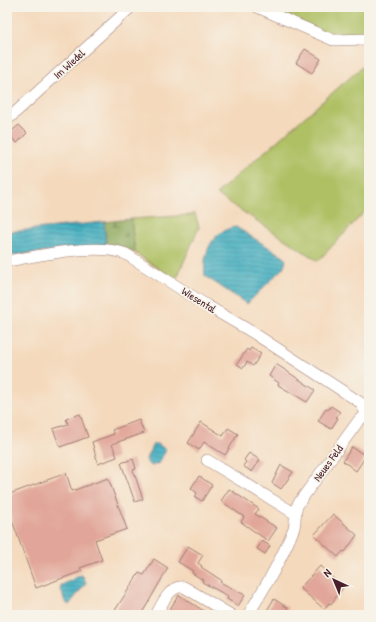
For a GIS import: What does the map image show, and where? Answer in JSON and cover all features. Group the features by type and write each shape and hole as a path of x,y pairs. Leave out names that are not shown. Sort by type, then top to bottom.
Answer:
{"street":[{"name":"Im Wiedel","path":"7,120 131,7"},
{"path":"257,7 333,40 369,39"},
{"name":"Wiesental","path":"7,261 104,249 126,254 206,305 252,332 361,404 367,414"},
{"name":"Neues Feld","path":"248,615 281,557 294,526 294,513 298,504 359,420 367,414"},
{"path":"207,460 294,513"},
{"path":"156,615 170,592 180,586 231,615"}],"green space":[{"path":"265,7 369,7 369,36 334,37"},
{"path":"369,61 369,207 318,261 216,194"},
{"path":"195,213 199,227 176,280 135,253 131,219 192,215"},
{"path":"131,219 135,253 122,247 106,245 104,222"}],"water":[{"path":"104,222 106,245 7,256 7,232"},
{"path":"236,227 284,257 286,261 283,268 247,304 205,276 205,259 210,244 221,233"},
{"path":"153,444 158,444 166,450 159,463 152,466 148,464 146,459"},
{"path":"81,575 86,583 69,605 65,602 60,586"}],"building":[{"path":"305,49 321,59 312,73 296,63"},
{"path":"19,125 27,133 17,143 8,134"},
{"path":"251,348 261,354 253,366 247,362 243,368 237,364 247,349 249,351"},
{"path":"276,364 315,390 307,402 278,385 279,383 269,376"},
{"path":"331,406 340,412 331,429 318,421 326,409 328,410"},
{"path":"80,414 88,437 60,447 53,429 68,424 66,419"},
{"path":"139,420 144,433 112,444 117,457 98,464 92,442 114,434 112,430"},
{"path":"201,422 223,436 228,428 238,434 225,455 204,442 199,450 188,443"},
{"path":"352,447 366,456 356,471 343,461"},
{"path":"249,453 260,460 252,472 243,466 246,462 244,460"},
{"path":"133,459 136,469 133,470 143,499 135,502 121,463"},
{"path":"281,465 293,472 281,489 272,483"},
{"path":"66,473 72,491 108,478 127,529 95,540 102,560 80,568 82,571 36,588 7,506 7,495"},
{"path":"199,476 212,485 202,501 195,497 197,493 191,488"},
{"path":"229,489 259,509 255,514 277,528 268,541 241,522 244,517 221,501"},
{"path":"333,514 357,535 345,552 343,551 338,557 314,535"},
{"path":"262,541 270,546 265,554 257,549"},
{"path":"188,546 203,555 198,563 202,566 201,567 221,580 220,582 245,595 238,606 227,599 228,596 202,582 203,580 192,573 193,571 178,562"},
{"path":"154,559 168,568 141,615 112,615 139,573 144,575"},
{"path":"320,566 343,588 331,604 329,603 324,609 300,588"},
{"path":"179,595 210,615 166,615"},
{"path":"274,599 288,608 283,615 264,615"}]}
